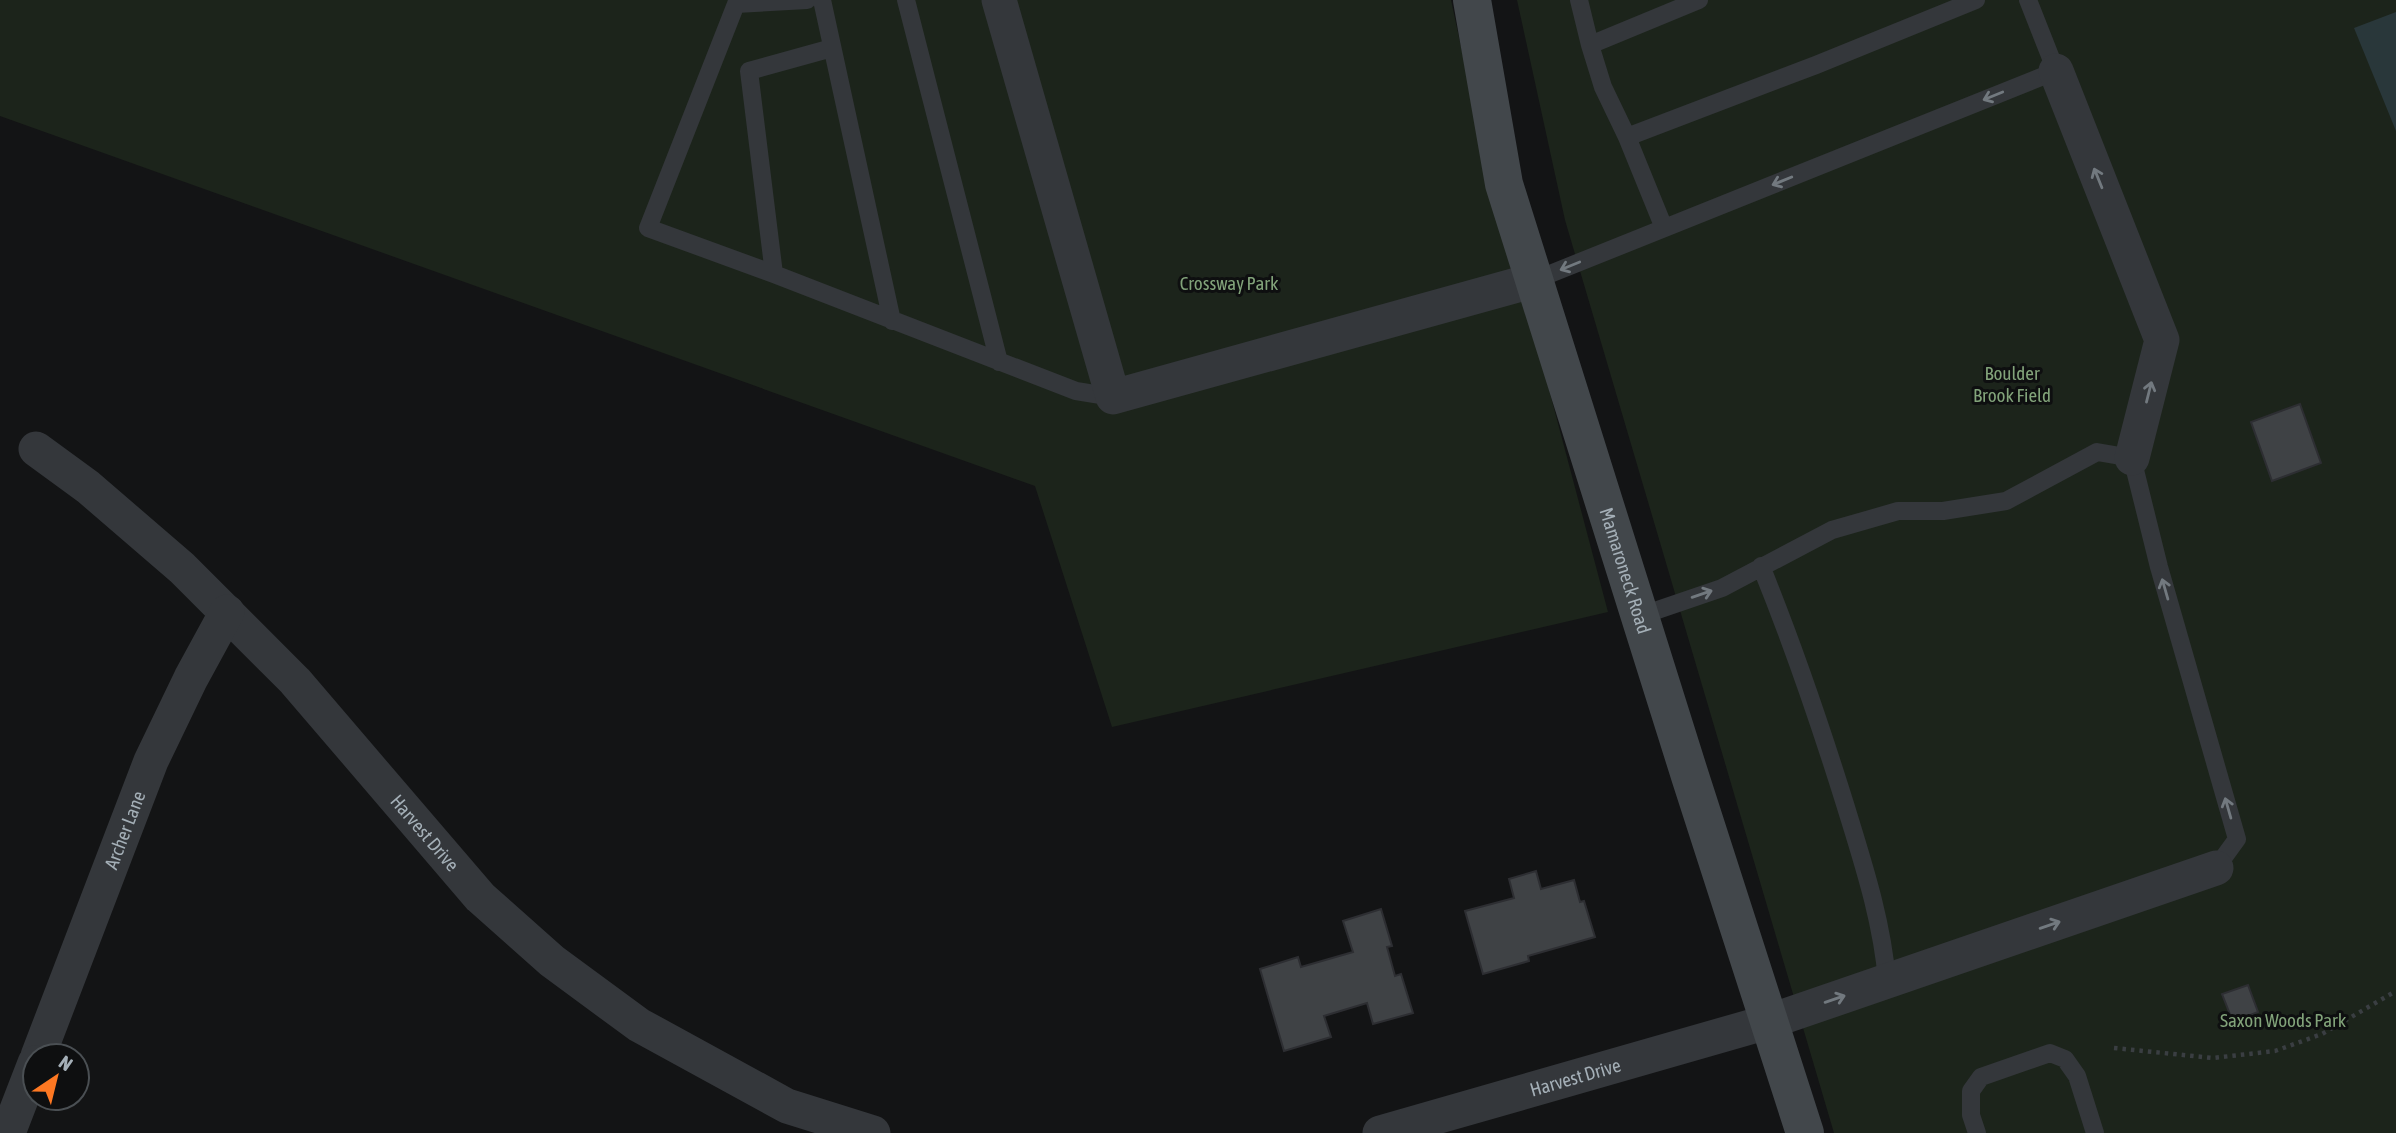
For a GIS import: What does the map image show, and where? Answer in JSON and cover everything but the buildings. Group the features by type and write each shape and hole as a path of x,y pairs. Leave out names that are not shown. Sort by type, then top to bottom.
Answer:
{"street":[{"path":"999,0 1113,397 1535,280"},
{"name":"Mamaroneck Road","path":"1472,0 1504,184 1805,1133"},
{"path":"2056,71 2162,340 2132,458"},
{"name":"Harvest Drive","path":"36,449 88,487 183,568 295,681 480,897 552,961 639,1025 787,1106 873,1133"},
{"name":"Archer Lane","path":"43,1042 151,761 227,612"},
{"name":"Harvest Drive","path":"1380,1133 1770,1021 2216,868"},
{"path":"8,1133 21,1099"}],"lane":[{"path":"807,0 736,4 648,228 775,274 1076,391 1113,397"},
{"path":"822,0 892,321"},
{"path":"906,0 999,362"},
{"path":"1579,0 1603,87 1627,137 1664,228"},
{"path":"1590,45 1699,0"},
{"path":"1627,137 1976,0"},
{"path":"1535,280 2056,71 2028,0"},
{"path":"775,274 749,71 832,48"},
{"path":"1640,615 1721,588 1832,530 1898,511 1943,511 2006,501 2097,452 2132,458 2159,567 2237,839 2216,868"},
{"path":"1761,566 1820,725 1871,890 1885,951 1887,981"},
{"path":"1977,1133 1971,1115 1971,1091 1981,1077 2050,1053 2065,1059 2077,1076 2095,1133"}],"path":[{"path":"2114,1048 2213,1058 2274,1051 2322,1034 2396,991"}],"green space":[{"name":"Crossway Park","path":"0,0 1451,0 1473,103 1608,612 1112,727 1035,486 0,116"},
{"name":"Boulder Brook Field","path":"1517,0 2396,0 2396,1133 1834,1133 1565,220"}],"shaded area":[{"path":"2396,12 2396,131 2354,28"}],"park label":[{"name":"Saxon Woods Park","path":"2283,1020"}]}
